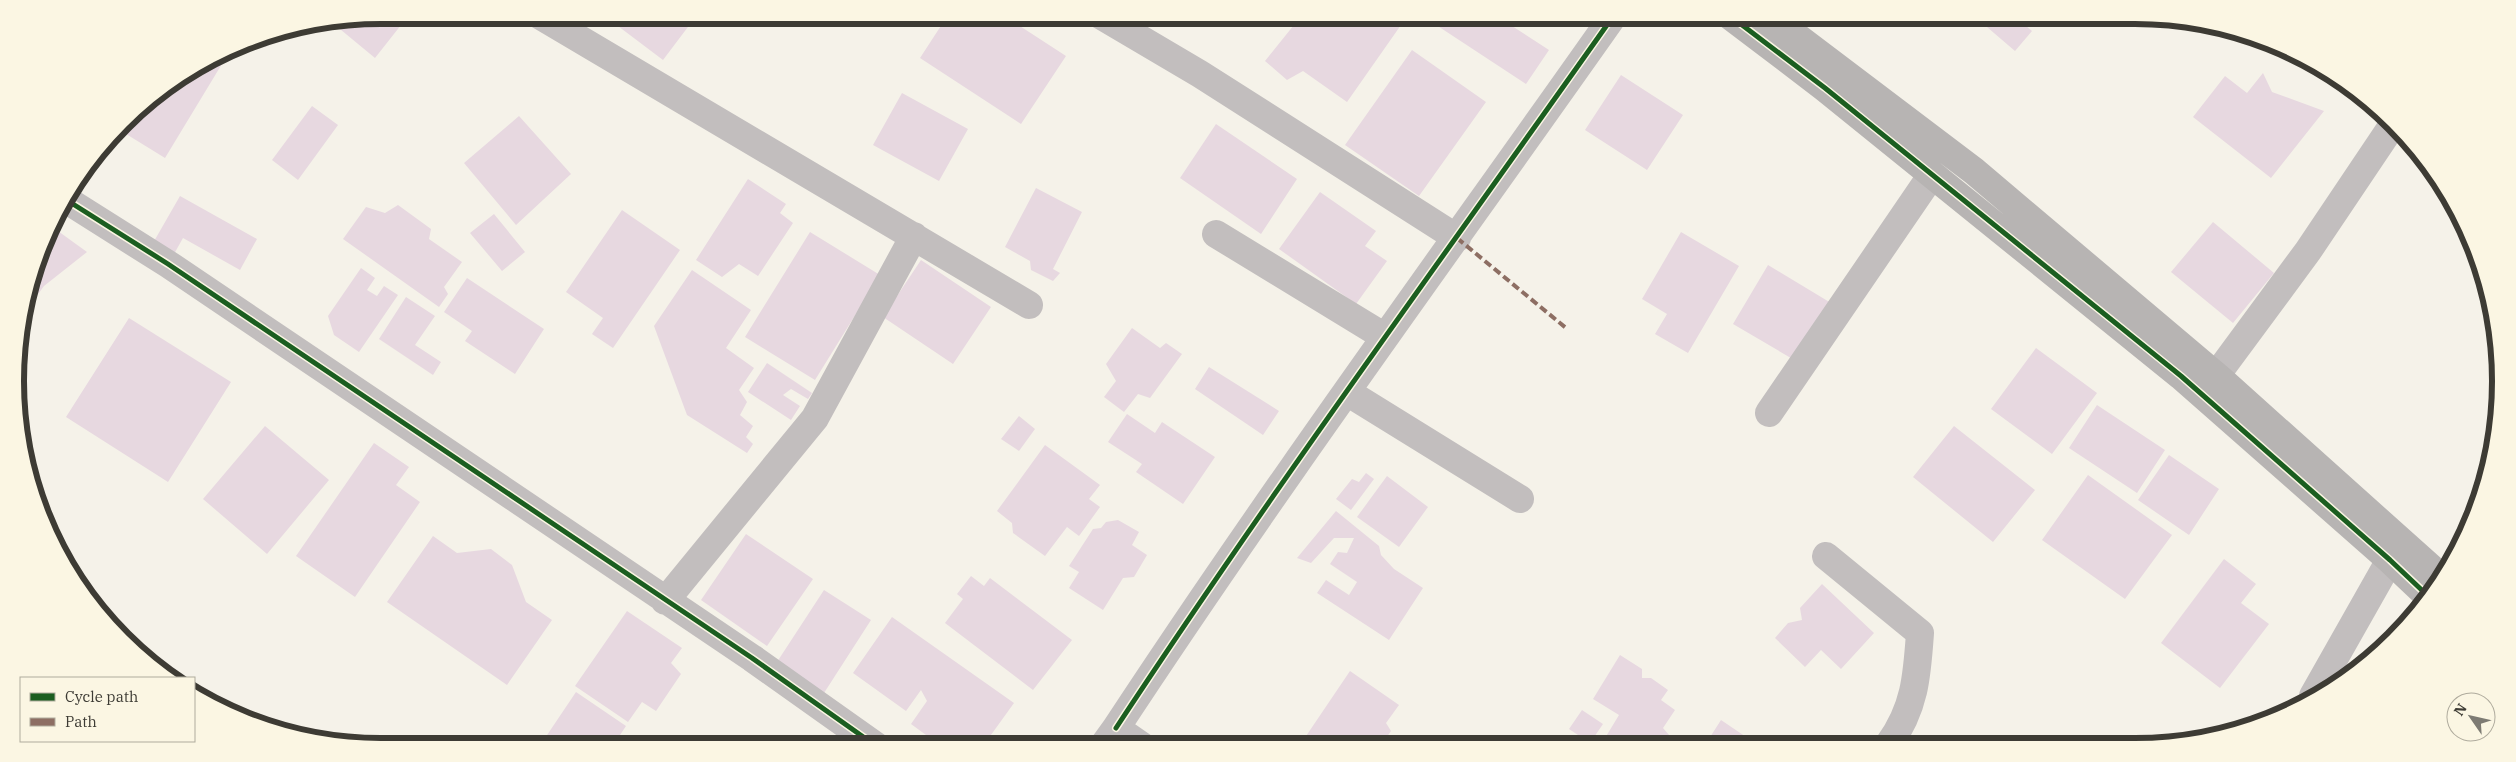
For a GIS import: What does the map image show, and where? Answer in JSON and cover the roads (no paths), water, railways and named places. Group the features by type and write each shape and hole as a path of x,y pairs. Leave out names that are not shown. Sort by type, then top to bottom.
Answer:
{"street":[{"path":"555,24 1029,305"},
{"path":"1115,24 1200,74 1456,238"},
{"path":"1110,737 1206,592 1608,24"},
{"path":"1741,24 1824,88 2181,376 2423,591"},
{"path":"1780,24 1974,171 2215,376 2436,573"},
{"path":"2215,376 2308,251 2390,130"},
{"path":"1769,413 1931,176"},
{"path":"71,203 168,264 664,601 752,658 865,738"},
{"path":"1216,234 1385,338"},
{"path":"664,601 815,418 914,236"},
{"path":"1347,392 1520,499"},
{"path":"1826,556 1920,633 1917,674 1911,706 1893,738"},
{"path":"2318,688 2390,560"}]}
